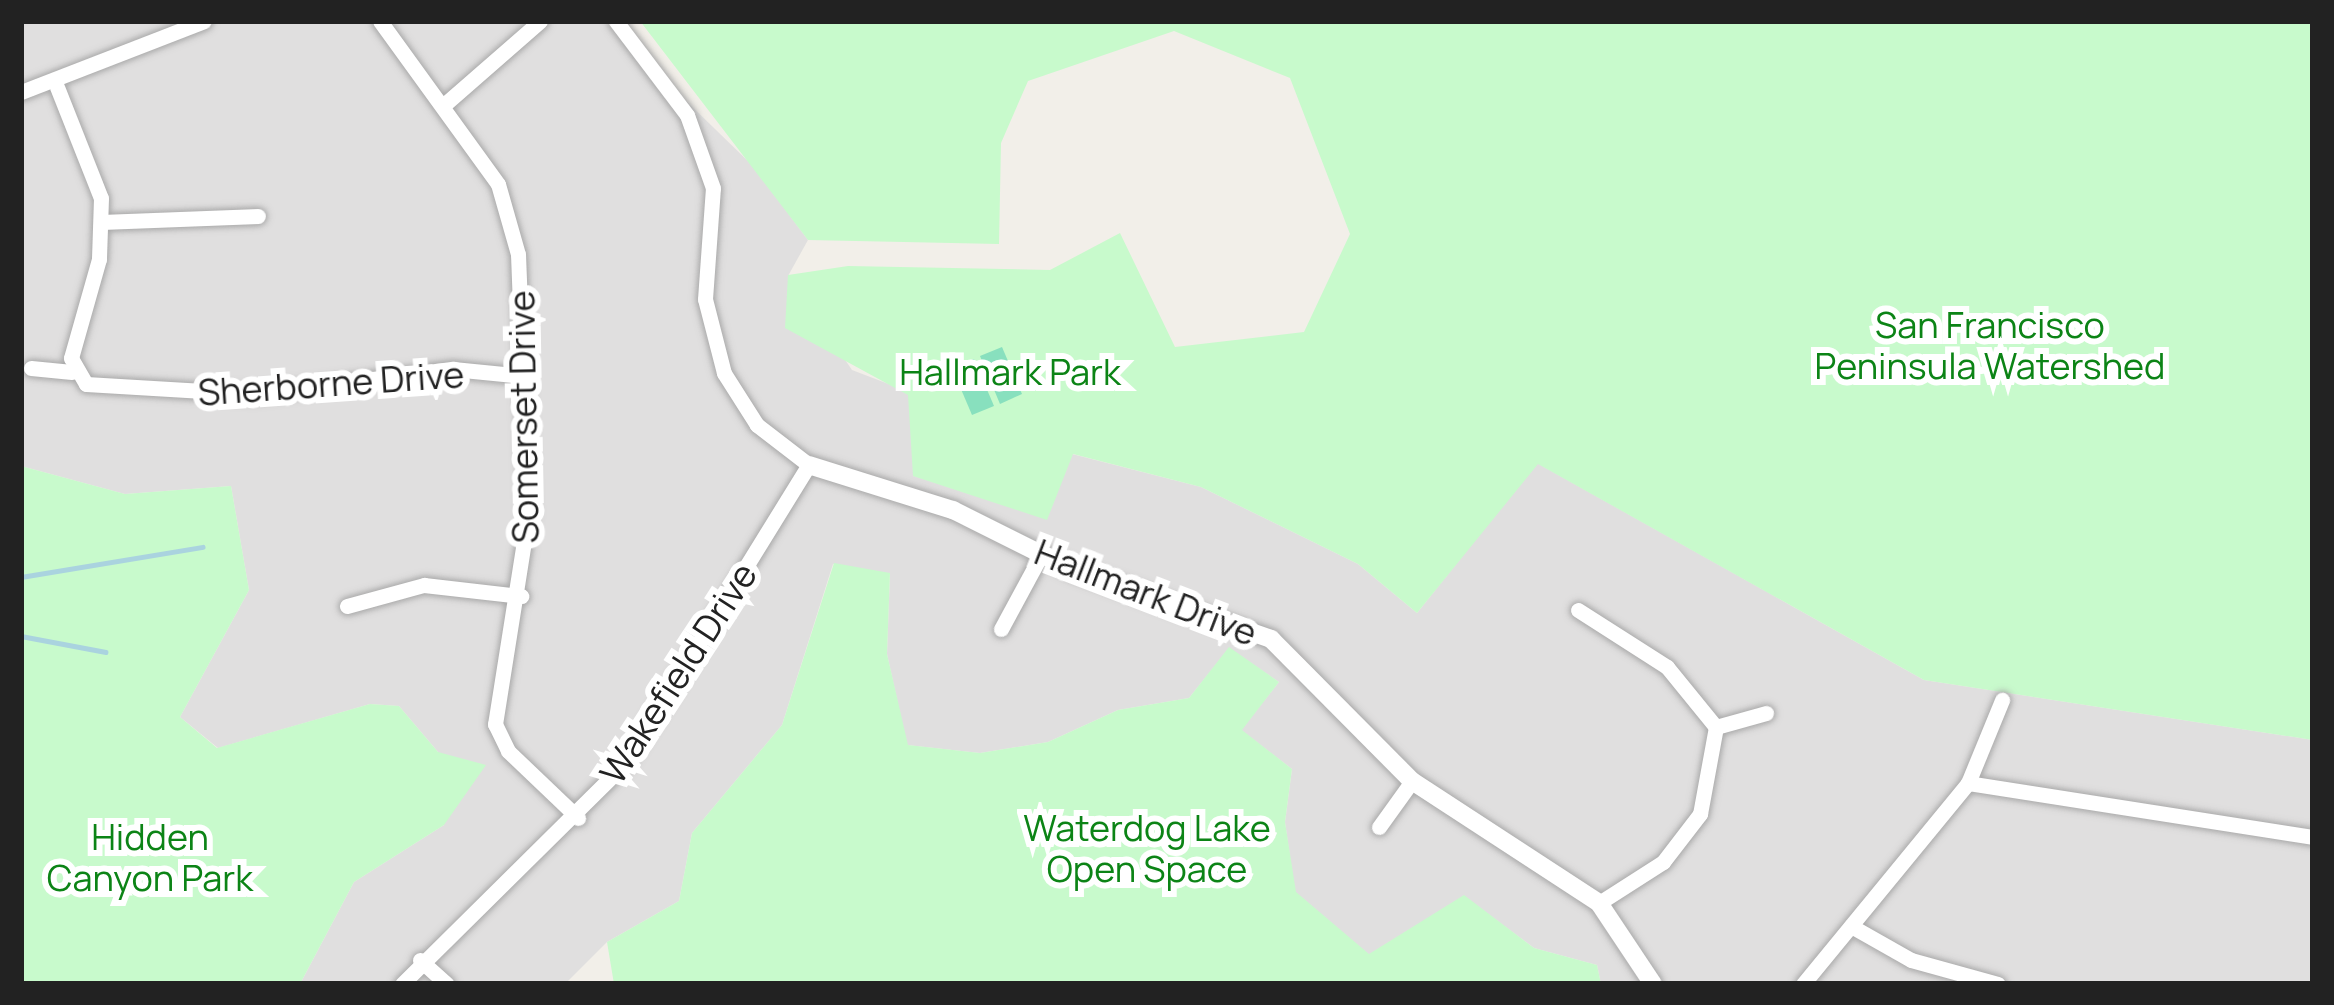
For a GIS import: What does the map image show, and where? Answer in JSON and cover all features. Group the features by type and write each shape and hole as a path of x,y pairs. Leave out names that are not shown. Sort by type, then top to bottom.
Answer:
{"street":[{"path":"21,92 57,87 204,21"},
{"name":"Somerset Drive","path":"380,21 445,104 511,225 524,376 521,596 495,724 508,752 578,818"},
{"path":"445,104 540,21"},
{"name":"Hallmark Drive","path":"616,21 687,115 713,188 705,299 724,373 757,425 809,465 953,510 1041,555 1271,639 1412,781 1599,903 1652,984"},
{"path":"57,87 91,159 102,222 72,372"},
{"path":"102,222 258,216"},
{"name":"Sherborne Drive","path":"31,368 72,372 107,389 183,395 453,369 524,376"},
{"name":"Wakefield Drive","path":"402,984 420,960 578,818 669,701 809,465"},
{"path":"1001,629 1041,555"},
{"path":"347,606 424,585 521,596"},
{"path":"1578,610 1667,667 1716,727 1700,814 1663,862 1599,903"},
{"path":"1803,984 1968,783 2002,700"},
{"path":"1716,727 1766,712"},
{"path":"1379,827 1412,781"},
{"path":"1968,783 2313,837"},
{"path":"1851,926 1911,960 1998,984"},
{"path":"420,960 447,984"}],"shaded area":[{"path":"21,21 604,21 752,165 808,240 788,276 852,370 1072,454 1201,487 1358,564 1417,613 1537,463 1924,680 2313,740 2313,984 1601,984 1597,965 1534,948 1464,896 1369,955 1295,892 1285,822 1292,769 1241,730 1279,682 1229,648 1189,698 1118,710 1048,742 980,753 907,745 887,654 890,574 833,564 782,725 692,833 679,901 607,942 565,984 300,984 354,882 444,825 438,752 399,706 370,704 218,748 180,717 249,590 231,486 125,494 21,466"}],"green space":[{"name":"San Francisco Peninsula Watershed","path":"640,21 2313,21 2313,740 1924,680 1538,464 1417,613 1358,564 1201,487 1073,454 1047,520 913,476 908,395 785,328 788,275 848,266 1050,270 1120,233 1175,347 1304,332 1350,234 1290,78 1174,31 1028,81 1001,143 999,244 808,240"},
{"name":"Hallmark Park","path":"1002,347 1022,394 1000,404 980,356"},
{"path":"974,359 994,406 972,415 952,368"},
{"name":"Hidden Canyon Park","path":"21,466 125,494 231,486 249,590 180,717 217,748 370,704 399,706 438,752 486,765 444,825 354,882 300,984 21,984"},
{"name":"Waterdog Lake Open Space","path":"834,563 890,573 887,654 908,745 980,753 1048,742 1118,710 1189,698 1229,647 1279,682 1242,730 1292,769 1285,822 1296,892 1369,954 1464,895 1534,948 1597,965 1601,984 614,984 607,942 679,901 692,833 782,725"}],"waterway":[{"path":"21,577 203,547"},
{"path":"21,636 106,652"}]}
